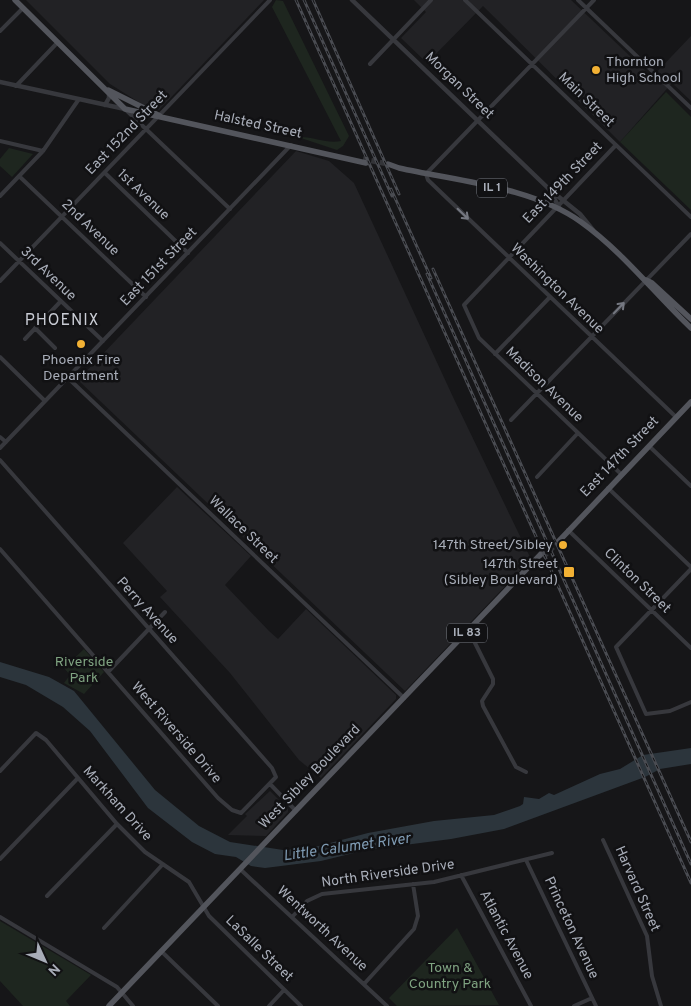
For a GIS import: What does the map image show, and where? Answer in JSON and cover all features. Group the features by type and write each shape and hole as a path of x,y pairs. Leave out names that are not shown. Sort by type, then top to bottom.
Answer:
{"main road":[{"name":"Halsted Street","path":"15,0 125,109 152,117 160,116"},
{"name":"Halsted Street","path":"108,91 160,116 364,161"},
{"name":"IL 1","path":"388,166 520,195 558,207 596,233 646,280 652,283 691,318"},
{"name":"IL 1","path":"646,280 649,287 691,328"},
{"name":"East 147th Street","path":"557,540 691,403"},
{"name":"West Sibley Boulevard","path":"109,1006 542,555"}],"street":[{"name":"East 152nd Street","path":"0,281 270,0"},
{"name":"Morgan Street","path":"352,0 549,188 564,199 587,221 596,233"},
{"path":"370,64 431,0"},
{"name":"Main Street","path":"465,0 691,217"},
{"path":"578,0 691,108"},
{"path":"426,174 594,0"},
{"path":"0,31 23,8"},
{"path":"16,86 58,42"},
{"path":"0,82 125,109"},
{"path":"105,105 109,98 108,91"},
{"path":"0,196 43,151 79,99"},
{"name":"Halsted Street","path":"125,109 230,209"},
{"path":"0,141 43,151"},
{"name":"East 151st Street","path":"0,448 292,145"},
{"name":"East 149th Street","path":"464,303 616,145"},
{"name":"1st Avenue","path":"105,173 188,253"},
{"name":"Washington Avenue","path":"426,174 428,180 676,418"},
{"name":"2nd Avenue","path":"19,176 146,297"},
{"name":"Morgan Street","path":"549,188 558,207"},
{"path":"511,420 691,234"},
{"name":"3rd Avenue","path":"0,243 103,341"},
{"path":"495,354 550,297"},
{"path":"25,339 62,302"},
{"name":"Madison Avenue","path":"464,303 479,338 621,474"},
{"path":"36,328 55,348"},
{"path":"0,357 45,401"},
{"name":"Wallace Street","path":"68,378 404,698"},
{"path":"536,477 578,433"},
{"path":"0,437 6,442"},
{"path":"649,446 691,486"},
{"name":"Perry Avenue","path":"0,460 272,768 276,777 270,784"},
{"path":"608,488 691,568 616,647 646,714 670,711 691,702"},
{"name":"Clinton Street","path":"567,529 691,648"},
{"name":"West Riverside Drive","path":"0,549 218,798 232,810 242,813 270,784"},
{"path":"108,672 165,612"},
{"path":"469,630 493,679 493,684 484,695 483,706 516,767 526,772"},
{"name":"Markham Drive","path":"0,771 36,733 56,751 117,824 145,852 189,882 204,907"},
{"path":"0,859 78,778"},
{"path":"270,784 296,810"},
{"path":"47,896 117,824"},
{"name":"Harvard Street","path":"603,840 647,936 652,976 661,1006"},
{"name":"North Riverside Drive","path":"293,916 307,901 322,894 434,882 552,853"},
{"name":"Princeton Avenue","path":"526,860 596,1006"},
{"path":"104,928 162,864"},
{"name":"Wentworth Avenue","path":"241,867 387,1006"},
{"name":"Atlantic Avenue","path":"461,875 531,1006"},
{"path":"364,984 414,928 418,916 413,884"},
{"name":"LaSalle Street","path":"204,907 209,916 301,1006"},
{"path":"0,917 117,987 133,1006"},
{"path":"161,952 218,1006"},
{"path":"269,1006 284,990"},
{"path":"574,1006 592,998"}],"shaded area":[{"path":"26,0 264,0 159,110 148,108 110,84"},
{"name":"Thornton High School","path":"414,0 571,0 652,77 691,36 691,101 672,83 620,142 483,6 427,63 401,38 426,12"},
{"path":"296,151 329,161 354,183 453,397 531,559 405,691 78,380"},
{"path":"177,487 251,556 225,585 269,631 278,639 306,609 396,695 396,699 321,778 299,760 230,673 160,597 167,591 123,543"},
{"path":"270,791 288,809 288,812 266,836 228,835 247,816 245,814"}],"green space":[{"path":"276,0 283,1 349,136 343,146 337,150 298,137 330,142 341,141 272,7"},
{"path":"666,92 691,117 691,210 620,142"},
{"path":"9,148 33,154 12,177 0,166 0,159"},
{"name":"Riverside Park","path":"84,649 104,672 84,694 64,683 70,675 64,668"},
{"path":"0,921 91,975 66,1001 70,1006 23,1006 0,981"},
{"name":"Town & Country Park","path":"457,928 499,1005 397,1006 389,998"}],"water":[{"name":"Little Calumet River","path":"0,662 49,677 74,691 155,790 199,826 230,842 283,850 311,848 368,833 434,821 494,815 520,806 523,804 524,797 539,799 549,793 554,795 600,774 620,769 643,755 691,748 691,764 660,769 645,777 504,829 451,839 366,850 321,861 265,868 251,866 236,857 215,854 192,842 148,808 90,731 63,707 26,685 0,677"}],"tunnel":[{"path":"363,159 388,164"},
{"path":"543,557 558,542"}],"railway":[{"path":"296,0 691,883"},
{"path":"304,0 392,196"},
{"path":"313,0 399,194"},
{"path":"391,189 431,278"},
{"path":"433,269 691,842"},
{"path":"427,274 691,864"}],"place":[{"name":"Thornton High School","path":"596,70"},
{"name":"Phoenix Fire Department","path":"81,344"},
{"name":"147th Street/Sibley","path":"563,545"},
{"name":"147th Street (Sibley Boulevard)","path":"569,572"}],"district":[{"name":"PHOENIX","path":"62,321"}]}
